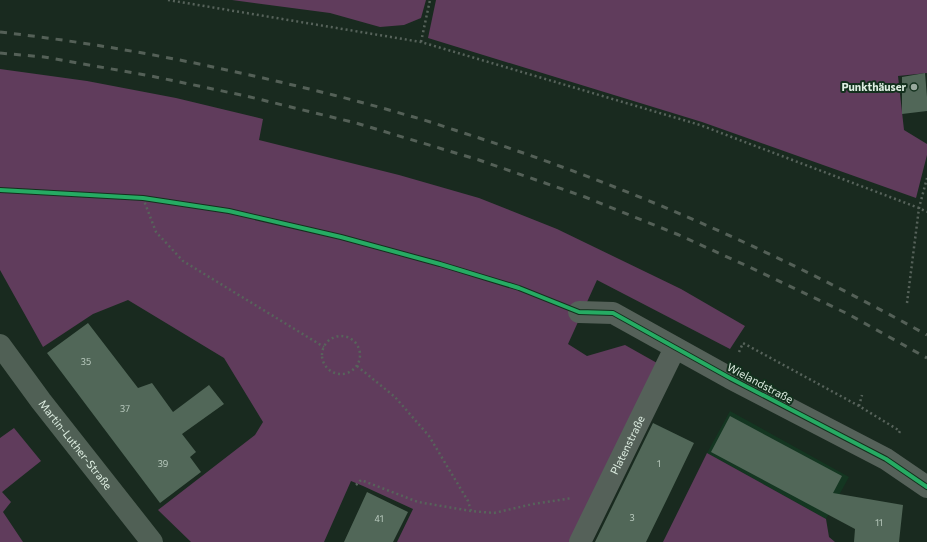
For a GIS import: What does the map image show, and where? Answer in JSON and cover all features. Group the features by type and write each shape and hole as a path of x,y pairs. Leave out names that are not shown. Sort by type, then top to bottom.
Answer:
{"main road":[{"name":"Martin-Luther-Straße","path":"0,345 41,401 152,542"}],"street":[{"name":"Wielandstraße","path":"579,312 613,313 737,382 886,459 927,487"},
{"name":"Platenstraße","path":"580,542 675,348"}],"path":[{"path":"168,0 421,42 700,125 927,212"},
{"path":"421,42 430,0"},
{"path":"907,303 919,208 927,178"},
{"path":"143,198 156,232 183,261 324,347"},
{"path":"347,337 355,342 360,350 360,358 357,366 350,372 341,374 334,373 328,369 324,362 322,354 324,347 334,338 347,337"},
{"path":"743,342 859,406 900,431"},
{"path":"357,366 395,397 429,436 468,501 471,511"},
{"path":"859,406 862,395"},
{"path":"356,486 361,480 418,502 471,511 494,513 533,504 581,496 599,504"}],"shaded area":[{"path":"232,0 426,0 421,18 404,25 380,27 330,13"},
{"path":"436,0 927,0 927,73 898,76 904,130 927,144 927,155 916,198 702,122 428,38"},
{"path":"0,69 87,81 176,98 263,119 259,140 399,175 479,198 557,229 681,289 745,326 730,349 597,280 568,344 587,356 625,345 657,363 570,542 397,542 413,509 351,481 324,542 191,542 158,510 255,435 263,422 224,358 128,300 93,314 43,347 0,270"},
{"path":"730,411 849,477 826,519 707,453"},
{"path":"14,428 41,461 2,492 11,502 3,512 23,542 0,542 0,438"},
{"path":"707,453 826,519 829,537 835,542 663,542"}],"building":[{"name":"Punkthäuser","path":"925,73 927,111 902,114 902,77"},
{"path":"88,323 138,388 152,383 173,412 209,385 224,404 182,434 196,452 190,457 201,472 160,503 47,353"},
{"path":"730,416 842,476 833,493 903,505 899,542 854,542 855,529 711,452"},
{"path":"653,423 694,443 668,497 646,542 595,542"},
{"path":"367,492 408,512 393,542 344,542"}],"railway":[{"path":"0,32 103,46 204,65 333,95 443,126 592,178 706,225 818,277 927,335"},
{"path":"0,53 44,57 151,76 246,96 356,123 479,160 585,197 679,235 848,314 927,358"}],"cycle path":[{"path":"0,190 143,198 229,211 341,237 440,264 519,288 579,312 613,313 730,378 886,459 927,487"}],"place":[{"name":"Punkthäuser","path":"914,87"}]}
